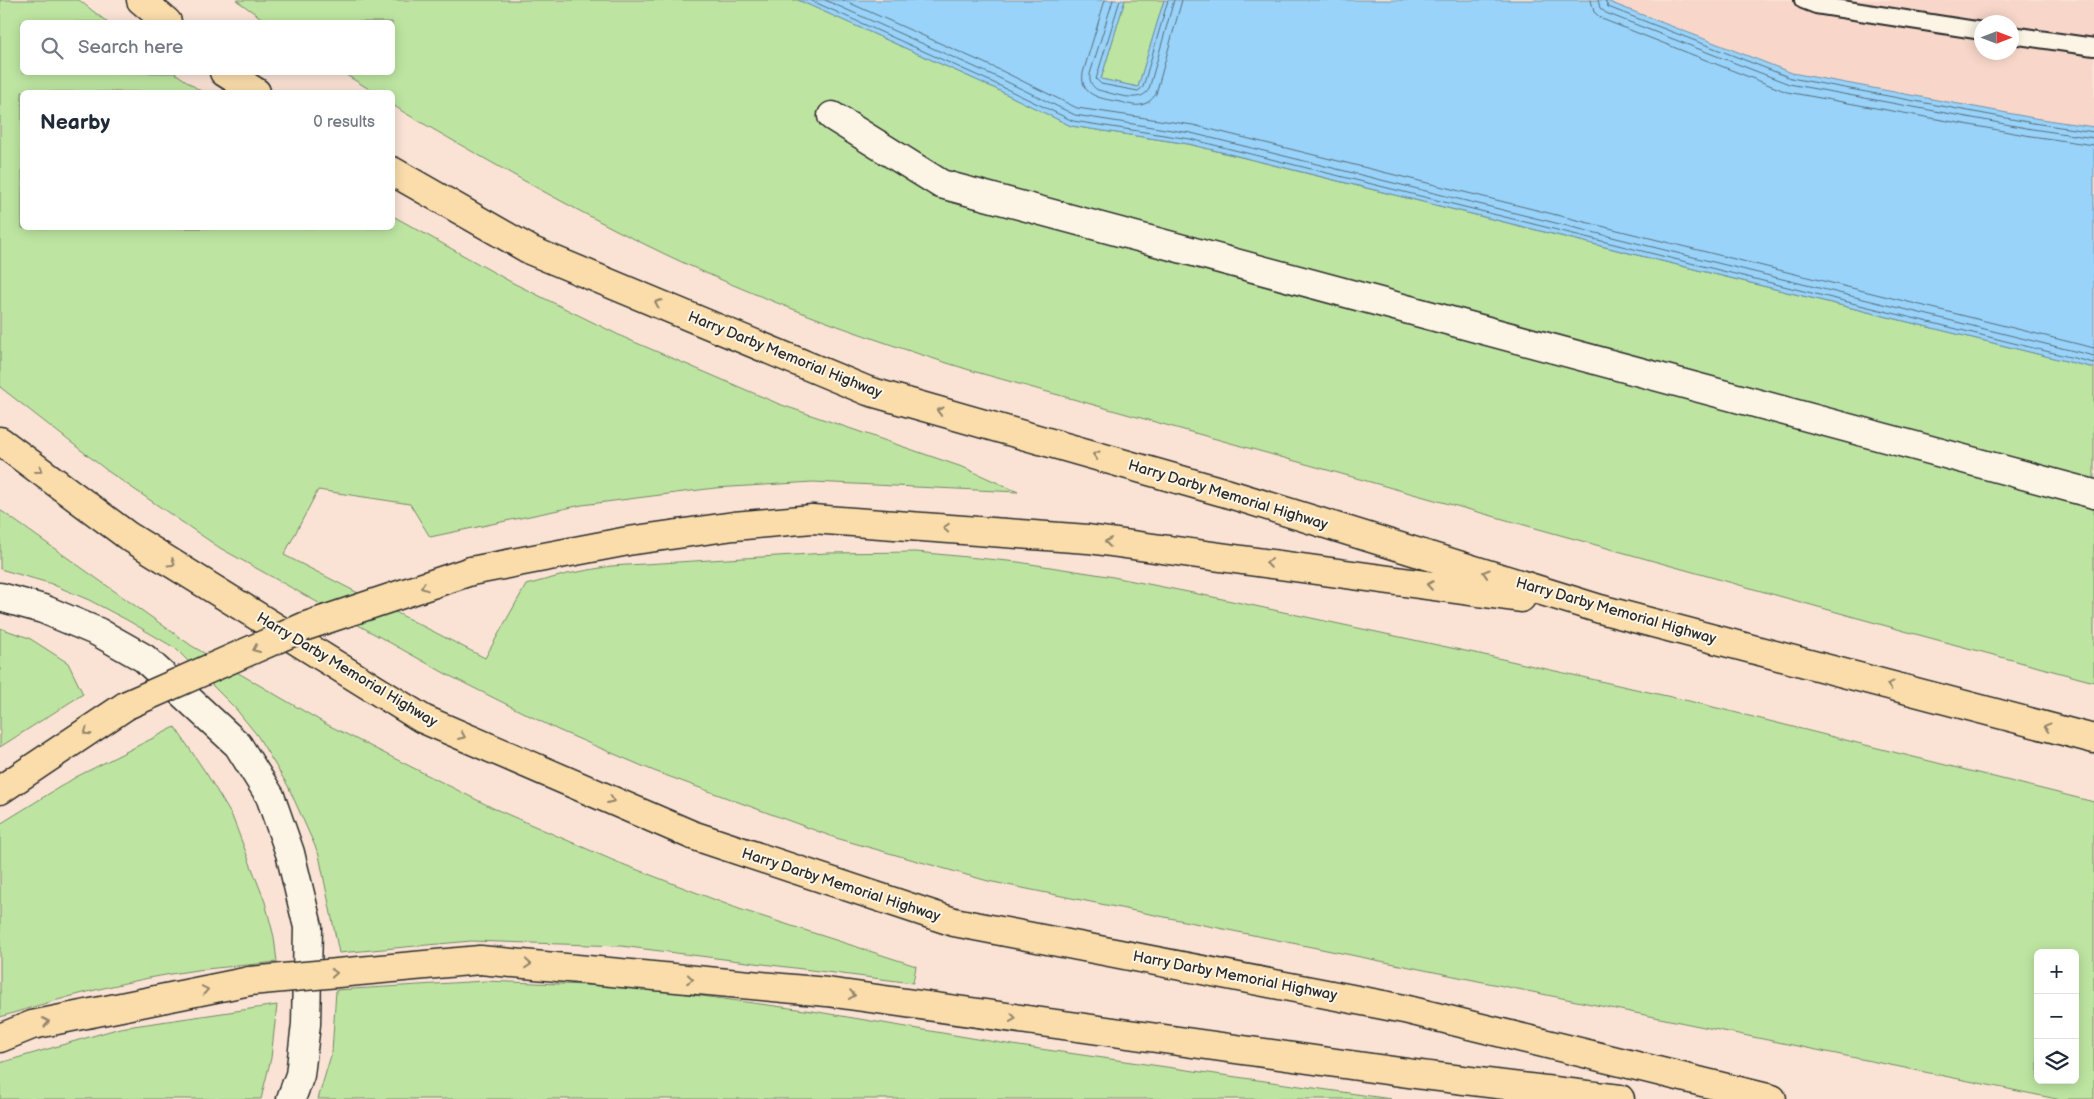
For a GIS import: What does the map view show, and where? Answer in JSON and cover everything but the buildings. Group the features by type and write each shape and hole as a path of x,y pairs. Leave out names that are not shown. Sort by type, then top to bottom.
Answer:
{"highway":[{"path":"141,0 165,20"},
{"path":"229,75 253,90"},
{"name":"Harry Darby Memorial Highway","path":"395,173 532,251 868,391 1223,492 1600,608 2094,739"},
{"name":"Harry Darby Memorial Highway","path":"0,441 128,536 423,719 692,836 954,922 1404,1009 1772,1099"},
{"path":"0,790 127,705 306,626 470,571 628,541 734,526 812,519 1088,539 1600,608"},
{"path":"0,1038 32,1025 250,981 480,960 827,992 1422,1075 1620,1099"}],"street":[{"path":"832,116 940,184 2094,494"},
{"path":"0,596 43,609 98,632 144,658 238,745 270,796 290,853 308,927 306,1024 300,1075 292,1099"}],"lane":[{"path":"1803,0 1816,5 1974,30"},
{"path":"2019,36 2094,47"}],"shaded area":[{"path":"1604,0 2094,0 2094,127 2034,118 1792,73"}],"green space":[{"path":"0,0 79,0 104,20 20,20 20,75 178,75 199,90 20,90 20,230 395,230 395,217 511,282 625,338 779,404 965,468 1018,492 813,482 715,488 582,505 430,537 410,504 318,490 284,555 485,658 526,585 567,574 611,566 827,553 916,552 1018,562 1108,576 1484,655 1689,701 2094,802 2094,1099 2057,1099 988,881 836,838 654,771 558,730 448,675 220,548 109,472 0,387"},
{"path":"236,0 798,0 992,87 1071,126 1188,144 2094,368 2094,682 1908,632 976,372 837,326 710,275 577,210 405,113 395,106 395,90 371,90 346,75 395,75 395,20 264,20"},
{"path":"1125,0 1164,0 1138,87 1101,79"},
{"path":"0,510 192,646 326,724 493,808 617,862 739,909 916,966 913,983 621,946 471,941 339,953 319,855 288,786 257,735 235,708 175,648 89,600 49,583 0,569"},
{"path":"0,628 29,638 68,663 83,694 0,747"},
{"path":"175,727 232,816 265,902 274,937 277,962 197,970 147,978 73,996 0,1017 0,824 76,777"},
{"path":"485,981 635,987 812,1011 1019,1046 1391,1099 318,1099 332,1052 336,990"},
{"path":"277,1005 271,1058 261,1099 0,1099 0,1063 120,1028"}],"water":[{"path":"798,0 1125,0 1101,79 1138,87 1164,0 1604,0 1792,73 2034,118 2094,127 2094,368 1189,144 1071,126 992,87"}]}
